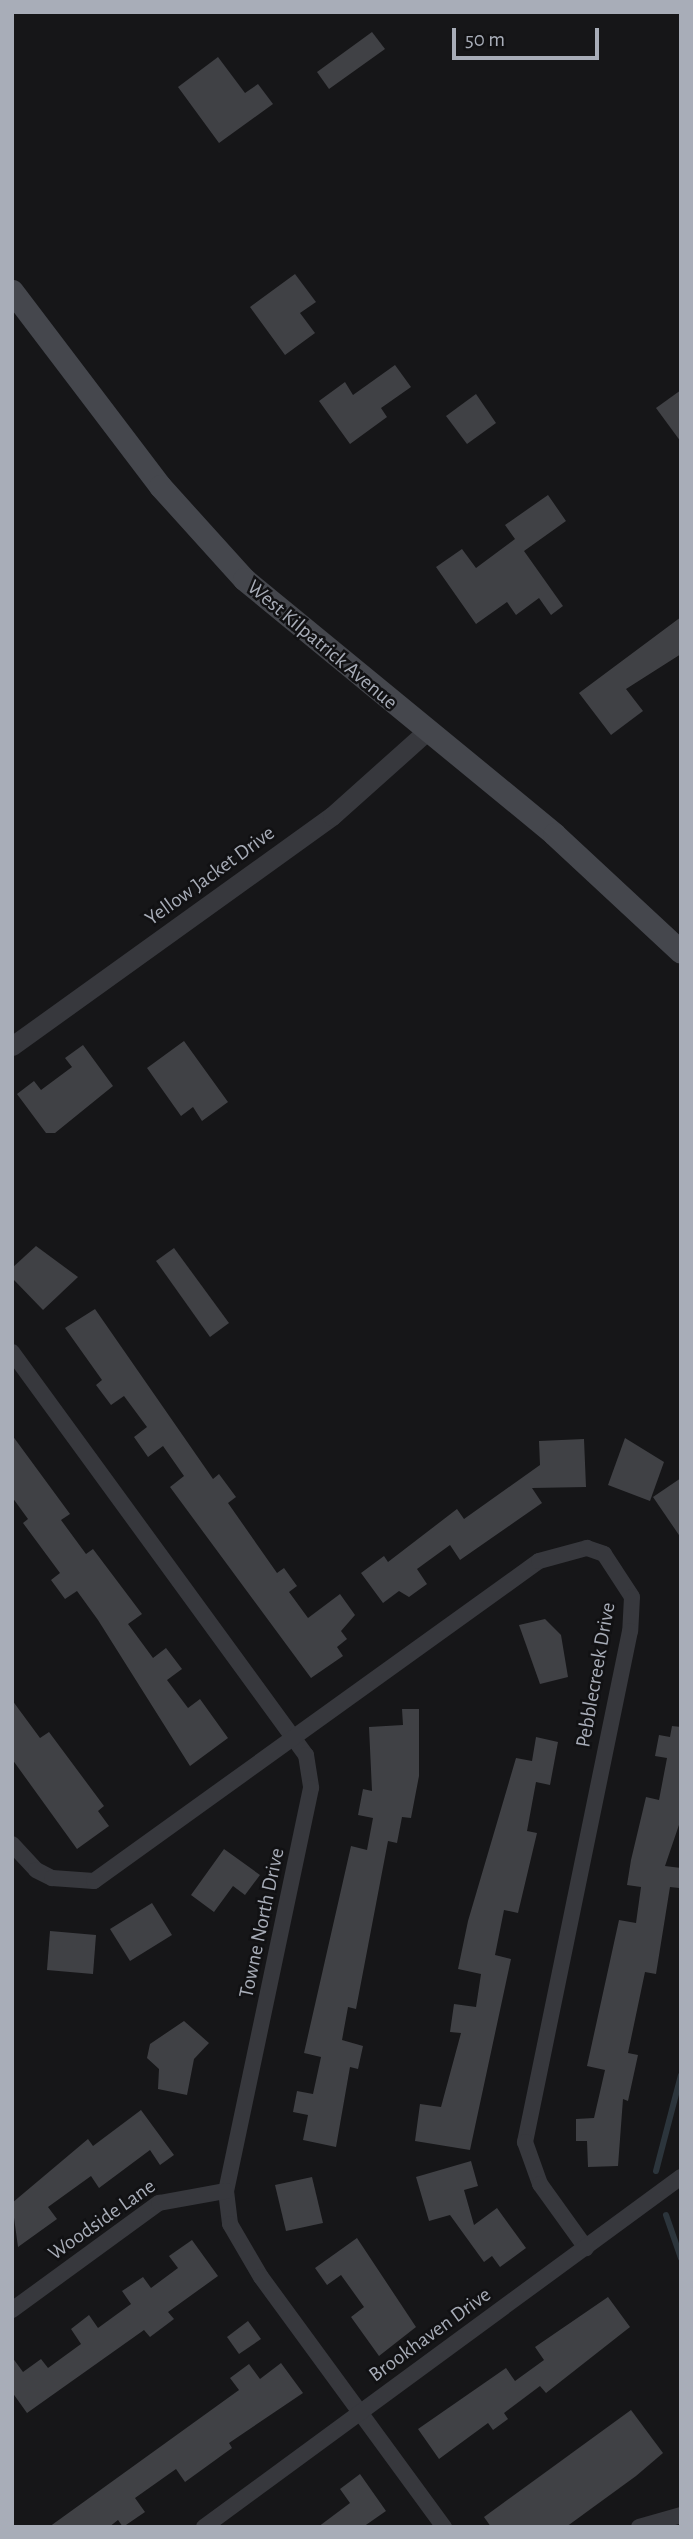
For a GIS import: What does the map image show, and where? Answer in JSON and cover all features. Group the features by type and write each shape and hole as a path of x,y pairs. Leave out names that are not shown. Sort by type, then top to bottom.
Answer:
{"main road":[{"name":"West Kilpatrick Avenue","path":"12,291 203,537 283,616 616,888 681,952"}],"street":[{"name":"Yellow Jacket Drive","path":"12,1046 332,816 426,732"},
{"name":"Towne North Drive","path":"12,1352 306,1755 312,1788 226,2191 238,2245 444,2527"},
{"name":"Pebblecreek Drive","path":"12,1844 36,1870 74,1883 94,1881 295,1740 539,1561 587,1548 604,1554 623,1576 632,1597 630,1631 526,2116 525,2142 540,2184 586,2248"},
{"name":"Brookhaven Drive","path":"204,2527 681,2177"},
{"name":"Woodside Lane","path":"14,2306 159,2203 226,2191"},
{"path":"639,2527 651,2518 681,2515"}],"building":[{"path":"372,32 385,49 329,89 317,72"},
{"path":"218,57 245,93 258,84 273,104 219,143 178,87"},
{"path":"295,274 316,302 300,313 315,333 285,355 250,307"},
{"path":"395,365 411,387 381,408 387,417 350,444 319,401 345,382 353,395"},
{"path":"681,390 681,442 656,408"},
{"path":"476,394 496,423 467,444 446,416"},
{"path":"548,495 566,521 524,551 563,606 551,615 539,598 516,615 507,602 476,624 436,567 462,549 476,568 515,539 505,525"},
{"path":"681,617 681,654 626,689 643,711 611,735 579,693"},
{"path":"184,1041 228,1102 202,1121 193,1107 181,1116 147,1068"},
{"path":"83,1045 113,1086 55,1133 46,1133 17,1094 34,1081 41,1090 72,1067 65,1058"},
{"path":"36,1246 78,1277 43,1310 12,1278 12,1268"},
{"path":"174,1248 229,1323 210,1337 156,1261"},
{"path":"95,1309 213,1479 219,1474 236,1497 228,1503 277,1573 284,1568 297,1586 289,1592 308,1618 340,1594 355,1615 341,1631 347,1639 337,1647 343,1656 311,1678 170,1487 184,1476 163,1446 148,1457 134,1437 147,1427 124,1396 111,1405 96,1385 102,1380 65,1328"},
{"path":"12,1435 70,1514 61,1520 86,1554 93,1549 142,1614 128,1624 153,1658 166,1648 182,1669 167,1680 188,1708 200,1699 228,1738 190,1766 77,1591 65,1599 51,1580 60,1573 23,1523 28,1519 12,1497"},
{"path":"625,1438 664,1462 650,1501 608,1485"},
{"path":"584,1439 586,1487 532,1488 542,1503 460,1560 450,1545 417,1569 427,1584 409,1597 399,1591 383,1603 361,1573 384,1556 388,1562 457,1509 464,1519 540,1465 539,1441"},
{"path":"681,1478 681,1538 653,1497"},
{"path":"545,1619 561,1635 568,1677 540,1684 519,1625"},
{"path":"12,1700 40,1738 49,1732 104,1806 98,1811 109,1826 77,1849 12,1759"},
{"path":"402,1709 419,1709 419,1776 411,1818 402,1817 397,1843 388,1841 356,2009 348,2007 342,2040 363,2046 358,2069 350,2067 336,2147 303,2140 308,2115 293,2112 297,2091 313,2094 321,2057 304,2053 351,1846 367,1850 373,1818 358,1815 363,1789 372,1791 369,1727 403,1725"},
{"path":"672,1726 681,1727 681,1819 665,1866 681,1868 679,1888 670,1887 656,1974 645,1972 628,2053 638,2055 628,2101 623,2099 618,2166 588,2167 587,2141 576,2141 576,2119 594,2118 605,2070 587,2066 619,1920 636,1923 641,1887 627,1885 631,1860 646,1797 659,1800 667,1758 655,1756 659,1735 670,1737"},
{"path":"536,1737 558,1742 550,1785 536,1782 527,1831 537,1833 518,1913 504,1910 495,1955 511,1959 470,2150 415,2141 420,2104 441,2107 461,2033 450,2032 454,2004 476,2007 481,1974 458,1969 468,1921 516,1758 532,1761"},
{"path":"224,1849 260,1875 245,1895 233,1886 214,1912 191,1895"},
{"path":"152,1903 172,1935 130,1961 110,1929"},
{"path":"50,1931 96,1935 93,1974 47,1970"},
{"path":"184,2021 209,2043 194,2059 187,2095 158,2089 159,2069 147,2058 150,2044"},
{"path":"141,2110 174,2155 160,2165 150,2150 99,2188 91,2176 48,2207 57,2219 18,2247 12,2203 88,2139 93,2146"},
{"path":"471,2161 478,2186 464,2190 474,2225 497,2208 526,2248 500,2267 492,2256 484,2262 450,2215 429,2221 416,2177"},
{"path":"312,2177 323,2223 286,2231 275,2185"},
{"path":"357,2238 416,2327 379,2356 351,2317 364,2307 341,2275 327,2285 315,2268"},
{"path":"192,2240 218,2276 168,2312 174,2319 150,2337 144,2330 27,2413 12,2392 12,2357 23,2372 41,2359 48,2368 81,2344 71,2329 89,2315 98,2328 131,2304 122,2291 143,2277 151,2288 178,2268 169,2256"},
{"path":"608,2297 630,2327 546,2393 540,2386 504,2413 508,2419 493,2430 488,2423 439,2459 418,2429 506,2368 515,2381 544,2360 535,2347"},
{"path":"248,2321 261,2339 239,2354 227,2337"},
{"path":"281,2363 303,2393 229,2443 232,2448 185,2482 176,2469 135,2498 145,2512 123,2527 118,2520 109,2527 49,2527 239,2390 230,2378 249,2364 260,2379"},
{"path":"631,2410 663,2453 636,2476 566,2527 491,2527 484,2517"},
{"path":"360,2474 386,2511 363,2527 318,2527 350,2503 340,2489"}],"waterway":[{"path":"656,2171 681,2075"},
{"path":"666,2215 681,2258"}]}
